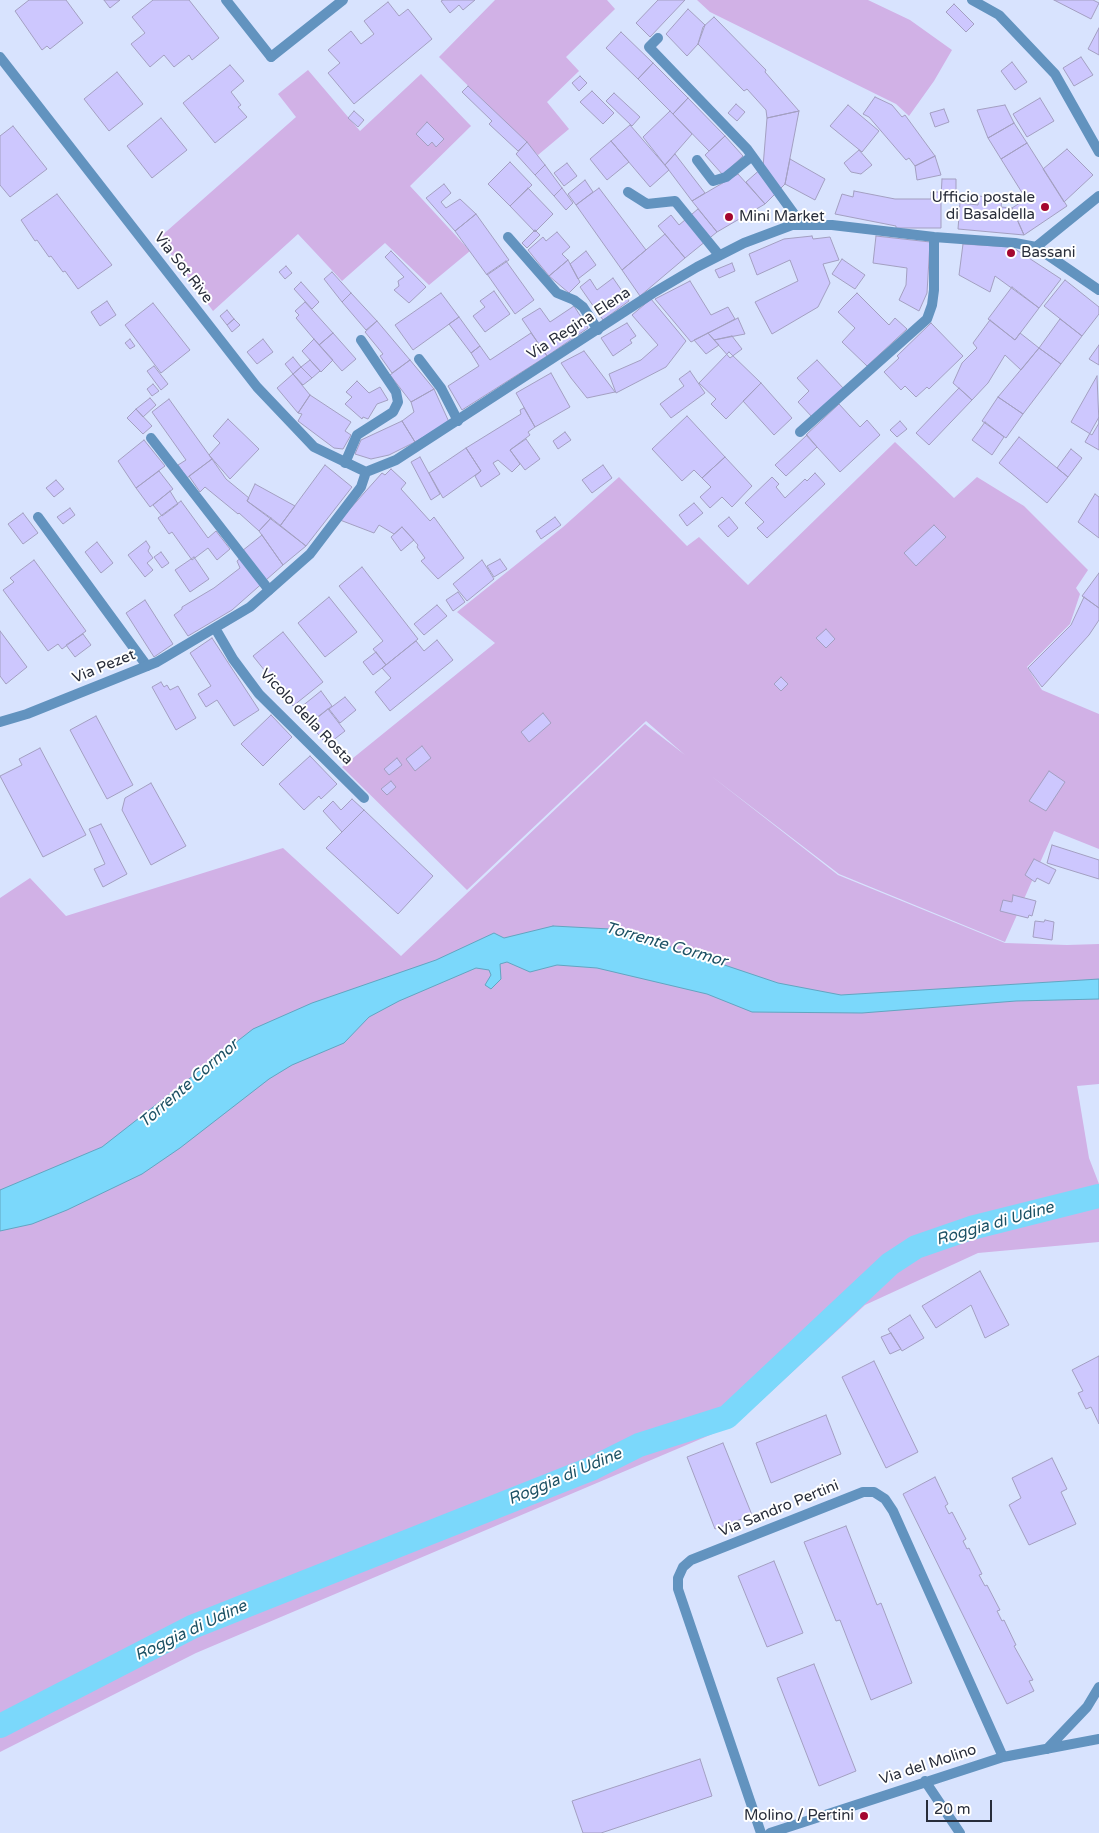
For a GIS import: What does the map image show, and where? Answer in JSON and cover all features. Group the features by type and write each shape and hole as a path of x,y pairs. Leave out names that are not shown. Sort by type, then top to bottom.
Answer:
{"street":[{"path":"226,0 272,57 344,0"},
{"path":"972,0 998,15 1055,74 1099,152"},
{"path":"658,38 649,47 752,156 802,225"},
{"name":"Via Sot Rive","path":"0,57 257,387 314,447 366,472"},
{"path":"696,160 713,180 726,176 752,156"},
{"path":"628,192 647,204 675,201 719,255"},
{"path":"1099,196 1036,247 1099,290"},
{"name":"Via Regina Elena","path":"366,472 396,460 653,293 719,255 744,243 792,225 832,225 934,237 1015,242 1036,247"},
{"path":"800,432 927,319 932,305 934,290 934,237"},
{"path":"508,238 557,293 574,300 583,308 598,330"},
{"path":"345,463 357,435 393,412 398,402 396,392 361,340"},
{"path":"419,358 441,388 458,421"},
{"path":"151,438 269,590"},
{"path":"215,628 250,607 310,554 361,487 366,472"},
{"path":"38,517 147,666"},
{"name":"Via Pezet","path":"0,722 27,714 147,666 215,628"},
{"name":"Vicolo della Rosta","path":"215,628 233,659 259,694 364,798"},
{"name":"Via Sandro Pertini","path":"761,1833 678,1589 678,1578 683,1567 691,1560 864,1492 874,1492 885,1499 893,1511 1003,1758"},
{"path":"1047,1749 1088,1706 1099,1687"},
{"name":"Via del Molino","path":"770,1833 925,1781 1003,1758 1099,1739"},
{"path":"925,1781 960,1833"}],"shaded area":[{"path":"495,0 607,0 615,9 566,57 579,71 547,102 569,129 538,155 439,57"},
{"path":"697,0 868,0 910,20 952,50 934,81 909,116 896,104 710,12"},
{"path":"308,70 360,131 421,74 471,126 410,186 470,251 429,285 385,243 342,281 298,234 213,311 159,238 296,117 278,94"},
{"path":"895,442 954,498 977,477 1024,506 1088,570 1076,588 1080,594 1070,624 1027,667 1042,690 1099,714 1099,849 1054,831 1005,942 839,874 710,775 838,875 1005,943 1099,944 1099,1084 1077,1086 1089,1158 1099,1184 1099,1242 978,1253 865,1305 736,1424 196,1653 0,1752 0,898 30,878 66,916 283,848 401,956 645,724 685,755 646,721 467,890 342,767 495,643 457,612 563,527 619,477 687,546 699,537 748,585"}],"water":[{"name":"Torrente Cormor","path":"553,926 610,929 653,941 778,983 841,995 1099,979 1099,999 1016,1001 862,1013 752,1012 707,994 597,968 557,965 530,972 507,962 500,964 501,979 491,989 485,985 491,975 489,970 476,968 399,1001 369,1017 344,1043 292,1065 269,1079 180,1148 142,1174 67,1210 32,1224 0,1231 0,1190 102,1147 253,1029 312,1003 436,960 494,933 504,938"}],"building":[{"path":"29,0 66,0 83,23 50,49 47,46 42,50 15,11"},
{"path":"104,0 120,0 110,8"},
{"path":"153,0 189,0 219,38 192,60 189,55 174,67 164,55 150,67 131,44 145,33 132,17"},
{"path":"475,0 463,10 459,5 450,13 441,1"},
{"path":"658,0 685,0 650,37 636,23"},
{"path":"1054,0 1093,0 1099,3 1091,19"},
{"path":"388,2 399,16 408,9 432,39 354,104 328,73 340,63 328,50 351,31 361,44 374,34 364,21"},
{"path":"954,4 974,24 966,32 946,12"},
{"path":"688,9 705,25 698,44 687,56 666,34"},
{"path":"714,17 766,70 765,72 799,111 767,118 766,110 747,89 744,91 698,44 703,27"},
{"path":"1099,28 1099,55 1088,49"},
{"path":"621,32 653,63 638,79 606,48"},
{"path":"1081,57 1093,75 1074,86 1063,68"},
{"path":"1012,62 1027,82 1015,90 1001,71"},
{"path":"653,63 688,98 673,114 638,79"},
{"path":"230,65 244,81 231,92 241,105 238,107 247,117 215,143 183,103"},
{"path":"117,72 143,104 109,131 84,99"},
{"path":"580,76 587,83 579,91 572,83"},
{"path":"468,86 527,142 518,151 489,124 492,121 462,92"},
{"path":"592,91 614,113 603,124 580,102"},
{"path":"614,93 640,117 632,126 606,101"},
{"path":"875,97 892,105 902,117 905,115 935,156 915,166 909,158 906,160 869,117 863,114"},
{"path":"688,98 725,136 709,151 673,114"},
{"path":"1040,98 1054,121 1027,137 1013,114"},
{"path":"736,104 745,112 737,121 728,113"},
{"path":"848,105 879,131 862,152 830,126"},
{"path":"1005,105 1014,123 988,138 977,110"},
{"path":"944,109 949,122 935,127 930,113"},
{"path":"354,111 364,120 358,127 348,118"},
{"path":"670,111 692,134 665,165 643,137"},
{"path":"799,111 785,184 765,204 746,182 763,167 767,118"},
{"path":"161,118 187,150 152,178 127,146"},
{"path":"427,122 444,139 436,147 432,142 428,146 416,134"},
{"path":"1014,123 1027,143 1001,159 988,138"},
{"path":"630,125 669,170 650,187 611,141"},
{"path":"13,126 47,169 10,197 0,185 0,136"},
{"path":"725,136 743,156 723,175 705,155"},
{"path":"611,141 629,162 607,180 590,159"},
{"path":"527,142 545,165 535,175 516,154"},
{"path":"1027,143 1067,206 1024,235 1012,208 1026,199 1001,159"},
{"path":"1067,149 1093,175 1064,202 1043,169"},
{"path":"859,150 872,165 861,174 851,172 844,163"},
{"path":"675,154 705,193 692,201 665,165"},
{"path":"935,156 941,175 917,180 915,166"},
{"path":"790,159 825,179 815,200 785,184"},
{"path":"510,162 532,185 510,206 488,184"},
{"path":"567,163 577,176 564,186 554,173"},
{"path":"545,165 562,188 554,196 535,175"},
{"path":"738,174 765,204 717,232 692,201"},
{"path":"942,179 956,179 956,197 941,197"},
{"path":"585,180 593,192 576,205 568,194"},
{"path":"444,184 451,193 441,202 446,208 460,199 476,214 455,231 426,198"},
{"path":"528,188 553,214 535,232 510,206"},
{"path":"562,188 573,203 566,210 554,196"},
{"path":"599,188 646,250 622,270 576,205"},
{"path":"854,191 895,199 931,199 931,192 941,192 941,228 896,228 896,226 835,214 842,194 853,197"},
{"path":"57,194 112,265 78,289 65,271 63,272 51,256 49,257 37,240 35,241 21,220"},
{"path":"979,196 1002,199 1001,207 1012,208 1024,235 958,229 960,203 978,205"},
{"path":"698,209 717,232 685,258 658,226 671,215 679,225"},
{"path":"476,214 509,260 487,275 455,231"},
{"path":"535,230 540,235 527,248 522,243"},
{"path":"557,232 570,247 562,254 568,260 549,276 528,250 543,237 546,241"},
{"path":"665,234 685,258 640,296 622,270"},
{"path":"812,236 813,239 830,237 839,260 823,264 830,283 818,307 772,334 755,302 798,281 790,260 757,275 749,254 784,239"},
{"path":"876,236 930,242 927,293 919,311 899,300 906,285 907,268 873,263"},
{"path":"963,244 1012,247 1061,279 1039,308 995,276 990,292 959,275"},
{"path":"391,251 426,287 409,303 394,290 399,286 398,281 404,277 385,257"},
{"path":"586,251 596,265 578,279 570,264"},
{"path":"842,259 865,275 855,289 832,274"},
{"path":"568,260 580,282 569,293 549,276"},
{"path":"506,261 534,300 515,314 487,274"},
{"path":"732,263 735,271 719,278 715,270"},
{"path":"286,266 292,273 285,279 279,272"},
{"path":"332,272 351,293 342,302 324,279"},
{"path":"613,278 629,301 603,320 580,287 590,279 597,290"},
{"path":"1065,280 1099,307 1099,314 1082,336 1044,306"},
{"path":"690,281 711,315 728,307 735,319 691,342 655,299"},
{"path":"301,282 319,302 312,309 294,289"},
{"path":"1012,287 1039,308 1015,340 988,319"},
{"path":"494,291 510,314 485,332 473,316 485,307 480,301"},
{"path":"351,293 377,321 366,330 342,302"},
{"path":"441,293 459,317 413,350 395,325"},
{"path":"857,293 889,325 895,318 907,329 867,366 842,342 855,328 838,312"},
{"path":"651,299 686,341 666,367 616,393 609,374 641,360 658,345 632,315"},
{"path":"107,301 116,315 100,326 91,312"},
{"path":"305,302 333,333 319,345 296,318 299,315 295,311"},
{"path":"153,303 190,350 161,373 125,325"},
{"path":"574,306 588,328 547,356 522,319 540,308 550,322"},
{"path":"227,310 234,319 227,325 220,316"},
{"path":"459,317 480,346 471,353 449,324"},
{"path":"738,318 745,334 714,340 708,333"},
{"path":"234,319 240,325 232,332 227,325"},
{"path":"1060,319 1082,336 1061,364 1039,348"},
{"path":"990,320 1015,340 1020,333 1039,348 1021,370 1005,355 988,383 972,400 953,383 962,363 977,348 973,343"},
{"path":"377,321 410,360 392,373 380,356 383,354 365,332"},
{"path":"627,323 636,336 630,340 632,343 613,356 601,338"},
{"path":"931,323 963,356 929,389 927,387 916,397 905,386 901,390 884,372 899,358 897,356"},
{"path":"333,333 356,359 342,371 319,345"},
{"path":"531,333 547,356 462,410 448,386 479,366 471,353 480,346 490,360"},
{"path":"708,333 719,345 706,354 694,340"},
{"path":"732,336 742,349 730,358 714,340"},
{"path":"130,339 135,346 130,349 125,343"},
{"path":"263,339 273,352 257,364 247,352"},
{"path":"314,339 333,360 321,372 302,351"},
{"path":"1099,345 1099,365 1089,359"},
{"path":"1039,348 1061,364 1023,414 998,397"},
{"path":"584,351 615,392 587,398 571,378 561,363"},
{"path":"729,352 761,383 726,419 711,404 716,399 699,383"},
{"path":"293,357 301,367 293,374 285,364"},
{"path":"310,360 320,371 312,378 301,367"},
{"path":"410,360 434,389 411,402 390,375"},
{"path":"817,360 844,389 813,418 798,402 809,391 797,378"},
{"path":"154,366 168,384 161,390 147,371"},
{"path":"301,367 312,378 303,385 293,374"},
{"path":"690,371 705,393 671,418 660,404 684,386 679,379"},
{"path":"551,373 570,407 535,427 516,393"},
{"path":"293,374 310,395 298,413 277,388"},
{"path":"1097,376 1099,423 1092,435 1071,422"},
{"path":"357,381 369,393 380,387 388,400 377,404 368,419 363,417 362,419 345,404 352,397 346,392"},
{"path":"761,383 792,418 774,435 743,401"},
{"path":"153,384 159,391 152,396 147,389"},
{"path":"959,388 972,400 929,445 916,433"},
{"path":"434,389 449,422 415,442 402,421 414,412 411,402"},
{"path":"310,395 351,422 345,431 351,435 343,449 334,448 298,421 302,414 298,413"},
{"path":"998,397 1023,414 1006,438 982,421"},
{"path":"150,398 156,405 143,417 136,409"},
{"path":"169,399 212,459 187,478 178,465 186,460 152,412"},
{"path":"839,404 860,427 867,420 880,435 840,472 806,435"},
{"path":"524,408 535,427 528,432 530,435 510,450 520,464 512,472 498,460 493,463 500,474 481,487 475,476 481,471 466,448 521,414 520,410"},
{"path":"136,409 152,426 143,434 127,418"},
{"path":"687,416 725,457 702,478 694,470 682,481 652,449"},
{"path":"1099,417 1099,450 1085,442"},
{"path":"228,419 259,449 230,479 209,455 220,443 213,436"},
{"path":"402,421 415,442 389,455 371,459 355,454 361,440"},
{"path":"900,421 907,429 897,437 890,430"},
{"path":"985,422 1004,437 992,455 972,440"},
{"path":"565,432 571,440 558,449 553,441"},
{"path":"807,435 817,447 786,476 775,465"},
{"path":"1019,437 1068,477 1047,503 999,463"},
{"path":"526,439 540,459 525,470 510,450"},
{"path":"144,440 165,466 136,488 118,461"},
{"path":"466,448 481,471 443,498 429,473"},
{"path":"1071,449 1082,458 1068,477 1057,468"},
{"path":"420,457 440,494 431,500 411,462"},
{"path":"725,457 752,486 732,507 722,497 710,508 700,497 711,487 702,478"},
{"path":"212,459 226,479 249,498 247,501 271,518 259,531 205,487 200,492 189,476"},
{"path":"325,465 352,487 306,546 280,526"},
{"path":"603,465 612,478 592,493 582,480"},
{"path":"391,469 406,483 401,489 430,521 434,517 464,558 438,579 421,561 425,558 417,547 418,545 402,527 394,534 379,525 374,533 340,520 382,473 385,475"},
{"path":"159,471 173,489 150,507 136,488"},
{"path":"815,473 825,484 767,538 757,528 764,522 745,503 772,477 779,484 776,487 785,498 805,479 807,481"},
{"path":"56,480 64,489 54,497 46,488"},
{"path":"255,484 295,506 280,526 247,501"},
{"path":"170,491 178,504 162,516 153,505"},
{"path":"1095,494 1099,497 1099,538 1078,522"},
{"path":"181,501 208,538 216,531 230,549 217,560 208,548 192,560 172,532 169,534 158,518"},
{"path":"694,503 703,513 687,526 679,515"},
{"path":"70,508 75,515 63,524 57,517"},
{"path":"23,513 38,533 23,544 8,524"},
{"path":"555,517 561,525 541,539 536,531"},
{"path":"729,517 738,528 728,537 718,526"},
{"path":"271,518 306,546 283,565 259,531"},
{"path":"934,525 946,537 916,566 904,553"},
{"path":"402,527 414,540 401,551 391,537"},
{"path":"262,535 283,565 232,610 188,636 174,615 182,607 214,588 240,568 237,561 245,554 242,551"},
{"path":"146,541 150,547 148,551 153,558 147,563 153,570 145,577 128,555"},
{"path":"97,542 113,563 101,573 85,552"},
{"path":"161,552 169,563 162,568 154,557"},
{"path":"194,557 209,579 190,592 175,570"},
{"path":"500,559 507,569 494,577 487,566"},
{"path":"34,560 86,631 62,649 58,644 48,651 3,590 14,582 10,578"},
{"path":"482,560 494,579 467,601 453,584"},
{"path":"362,567 418,639 386,665 373,649 383,641 339,586"},
{"path":"1099,573 1099,608 1082,596"},
{"path":"458,592 465,602 453,611 446,600"},
{"path":"329,597 357,632 325,657 298,623"},
{"path":"1084,597 1099,608 1099,620 1089,635 1042,687 1028,668 1071,625"},
{"path":"145,600 173,644 154,657 126,613"},
{"path":"437,605 447,616 424,635 414,624"},
{"path":"826,629 835,639 826,648 816,638"},
{"path":"0,631 27,667 6,684 0,676"},
{"path":"283,632 323,682 293,706 253,656"},
{"path":"83,634 91,645 75,657 66,645"},
{"path":"212,638 259,710 234,726 217,700 206,707 198,694 211,686 190,653"},
{"path":"437,640 453,660 390,711 375,692 391,678 382,668 416,641 424,651"},
{"path":"376,652 386,665 373,675 363,662"},
{"path":"781,677 788,684 781,691 774,684"},
{"path":"161,682 164,687 167,685 170,690 178,686 196,718 176,730 152,687"},
{"path":"321,691 332,706 312,721 301,707"},
{"path":"345,697 356,710 340,723 329,709"},
{"path":"328,709 345,731 327,745 310,724"},
{"path":"543,713 551,723 529,742 521,732"},
{"path":"271,715 292,737 263,766 241,744"},
{"path":"96,716 133,785 107,799 70,730"},
{"path":"422,746 431,758 415,771 406,759"},
{"path":"40,748 86,835 43,857 0,776 22,765 19,759"},
{"path":"310,756 337,784 321,799 319,796 304,810 279,784"},
{"path":"397,758 402,765 389,775 384,769"},
{"path":"1049,771 1065,782 1046,811 1029,801"},
{"path":"391,781 396,787 387,795 381,789"},
{"path":"151,783 186,846 151,865 122,810 125,798"},
{"path":"352,799 364,810 342,832 323,811 333,801 341,810"},
{"path":"364,810 433,876 398,914 326,848"},
{"path":"101,824 127,874 103,887 94,869 105,864 89,829"},
{"path":"1052,845 1099,860 1099,879 1047,863"},
{"path":"1034,859 1056,870 1049,884 1037,878 1035,882 1025,875"},
{"path":"1013,895 1036,901 1032,916 1029,915 1028,918 1000,911 1003,900 1012,902"},
{"path":"1045,920 1054,922 1052,940 1033,937 1035,921 1044,922"},
{"path":"980,1271 1009,1325 985,1338 971,1305 936,1328 922,1306"},
{"path":"910,1315 924,1338 902,1351 888,1329"},
{"path":"891,1333 901,1349 890,1354 881,1337"},
{"path":"1099,1356 1099,1424 1091,1407 1086,1409 1078,1393 1083,1391 1072,1370"},
{"path":"874,1361 918,1452 886,1468 842,1377"},
{"path":"826,1415 841,1454 771,1483 756,1443"},
{"path":"723,1443 752,1515 715,1529 687,1457"},
{"path":"1052,1458 1067,1489 1061,1492 1076,1524 1029,1545 1009,1505 1021,1498 1012,1478"},
{"path":"935,1477 948,1504 945,1506 949,1514 952,1512 966,1539 963,1541 967,1549 969,1548 982,1574 979,1575 985,1586 987,1585 1000,1610 997,1611 1002,1621 1004,1620 1016,1645 1014,1646 1033,1680 1029,1681 1034,1691 1007,1704 903,1494"},
{"path":"846,1526 877,1605 881,1603 912,1683 871,1700 840,1620 836,1621 804,1542"},
{"path":"774,1561 803,1633 767,1647 738,1576"},
{"path":"814,1664 856,1771 819,1786 777,1678"},
{"path":"700,1759 712,1796 601,1833 583,1833 572,1801"}],"waterway":[{"name":"Roggia di Udine","path":"0,1726 192,1627 593,1468 639,1445 727,1417 890,1264 916,1247 971,1228 1099,1196"}],"place":[{"name":"Ufficio postale di Basaldella","path":"1045,207"},
{"name":"Mini Market","path":"729,217"},
{"name":"Bassani","path":"1011,253"},
{"name":"Molino / Pertini","path":"864,1816"}]}
